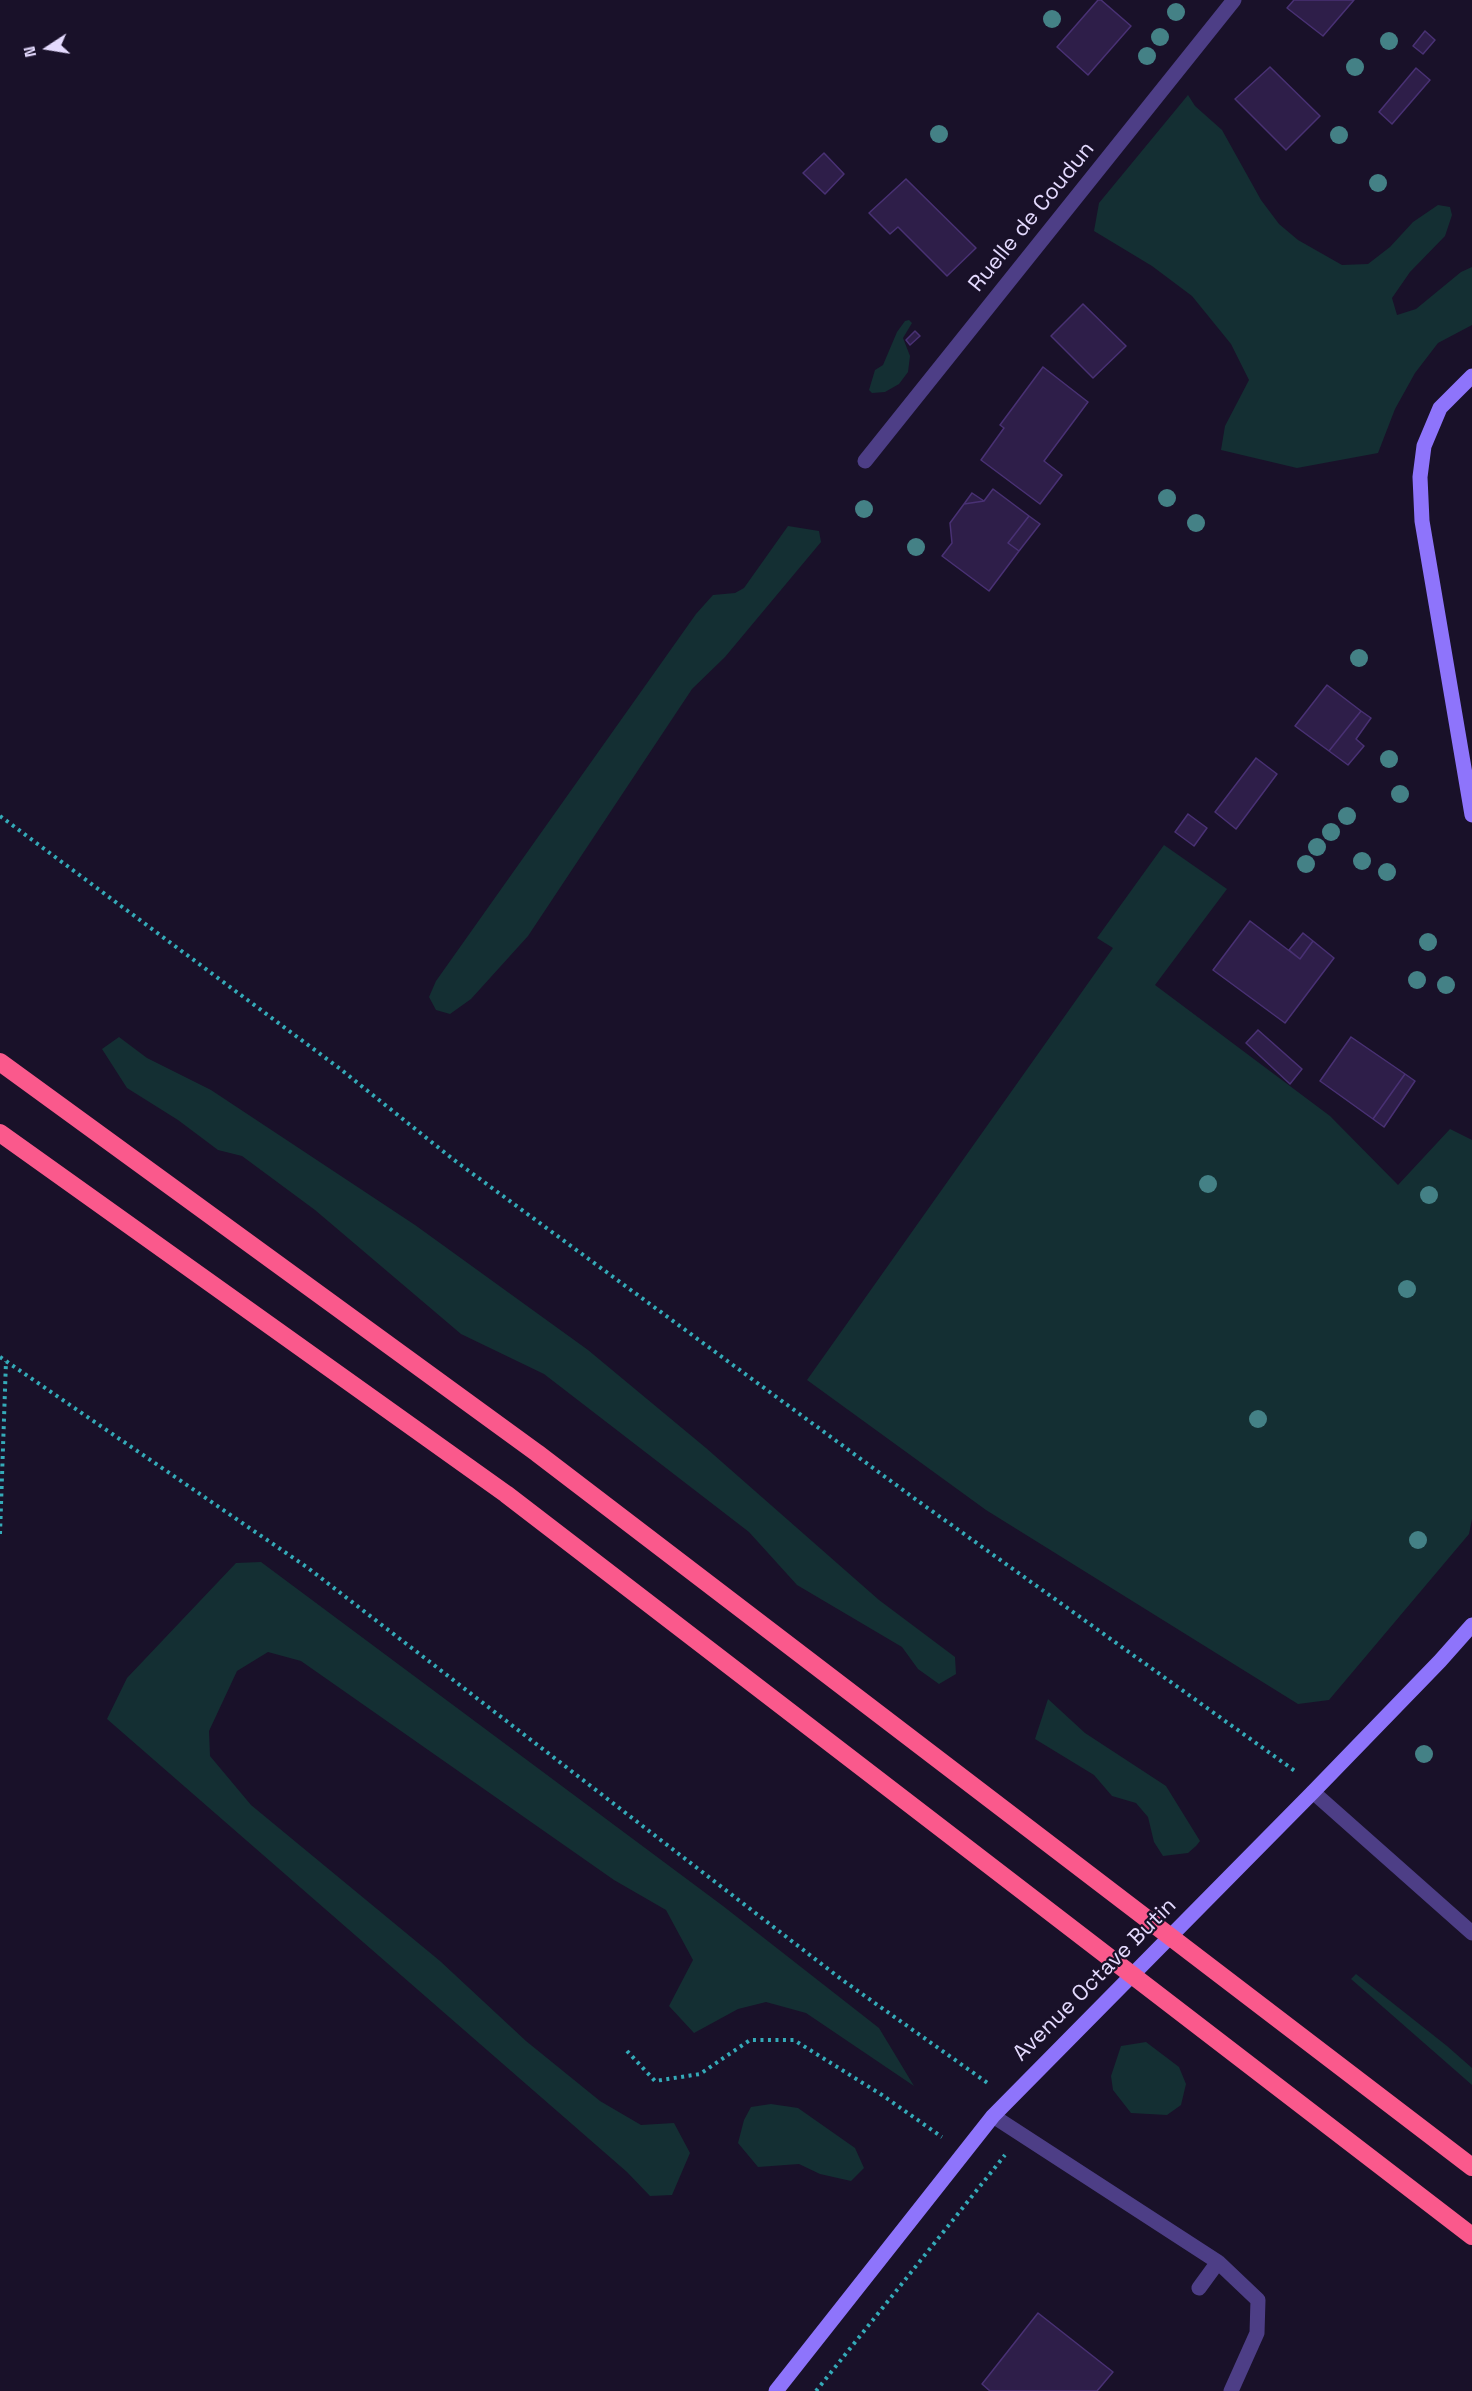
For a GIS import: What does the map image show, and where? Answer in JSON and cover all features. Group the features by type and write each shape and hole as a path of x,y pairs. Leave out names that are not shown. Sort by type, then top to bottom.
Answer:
{"highway":[{"path":"0,1062 537,1453 1472,2167"},
{"path":"0,1133 506,1494 1472,2236"}],"main road":[{"path":"1472,376 1440,408 1424,446 1420,477 1422,521 1472,815"},
{"name":"Avenue Octave Butin","path":"776,2391 993,2115 1313,1792 1472,1625"}],"street":[{"name":"Ruelle de Coudun","path":"865,461 1234,0"},
{"path":"1313,1792 1472,1933"},
{"path":"993,2115 1218,2262 1258,2300 1257,2333 1231,2391"},
{"path":"1199,2288 1218,2262"}],"path":[{"path":"0,816 339,1068 454,1160 918,1500 1296,1772 1313,1792"},
{"path":"0,1357 308,1568 841,1979 1009,2098"},
{"path":"0,1534 6,1361"},
{"path":"627,2051 655,2081 700,2074 750,2040 794,2040 882,2095 963,2151"},
{"path":"816,2391 1022,2135"}],"green space":[{"path":"1188,95 1195,106 1222,130 1261,200 1279,224 1298,240 1342,265 1368,264 1390,247 1413,222 1438,205 1450,207 1452,215 1445,236 1410,272 1392,298 1397,315 1416,309 1461,272 1472,267 1472,325 1438,343 1415,373 1395,409 1378,453 1297,468 1221,450 1225,426 1249,380 1231,344 1192,296 1152,266 1094,231 1099,203"},
{"path":"909,320 912,323 903,338 910,356 908,372 899,384 885,392 872,393 869,390 875,370 883,365 897,332 905,321"},
{"path":"788,526 819,531 821,542 725,657 692,689 528,936 471,999 450,1014 436,1010 429,997 436,981 696,614 713,595 735,593 744,588"},
{"path":"1164,845 1227,889 1155,985 1330,1116 1398,1185 1450,1129 1472,1140 1472,1519 1469,1534 1329,1700 1298,1704 986,1510 807,1380 1113,948 1097,938"},
{"path":"119,1037 147,1058 211,1090 415,1225 588,1350 706,1448 879,1600 955,1657 956,1674 939,1684 918,1669 902,1647 797,1585 749,1532 544,1374 461,1334 315,1210 242,1156 218,1150 178,1120 127,1088 102,1049"},
{"path":"261,1562 723,1906 879,2028 914,2086 806,2013 766,2002 738,2009 694,2033 669,2006 693,1960 666,1910 614,1880 301,1661 268,1652 237,1671 209,1731 210,1756 251,1805 440,1961 526,2041 600,2101 641,2125 674,2123 690,2153 672,2195 650,2196 627,2172 107,1719 127,1678 236,1563"},
{"path":"1048,1699 1085,1733 1166,1786 1200,1841 1196,1846 1188,1853 1163,1856 1154,1842 1148,1817 1136,1803 1112,1796 1094,1775 1035,1739"},
{"path":"1356,1974 1472,2068 1472,2085 1351,1979"},
{"path":"1146,2042 1179,2067 1186,2084 1181,2105 1167,2115 1131,2113 1113,2090 1111,2076 1121,2046"},
{"path":"771,2104 798,2108 855,2148 864,2168 851,2181 820,2174 799,2164 758,2167 738,2143 744,2120 751,2107"}],"building":[{"path":"1098,0 1101,0 1131,26 1088,75 1057,47"},
{"path":"1294,0 1354,0 1323,36 1287,8"},
{"path":"1425,31 1435,40 1423,54 1413,46"},
{"path":"1270,67 1320,116 1286,150 1235,99"},
{"path":"1416,68 1430,80 1392,124 1379,112"},
{"path":"824,153 844,174 825,194 803,173"},
{"path":"906,179 976,248 947,276 898,227 890,234 869,213"},
{"path":"1083,304 1126,346 1093,378 1051,336"},
{"path":"915,331 920,336 910,345 906,340"},
{"path":"1043,367 1088,402 1044,461 1062,475 1040,504 981,460 1004,428 1000,425"},
{"path":"993,489 1029,516 1008,543 1019,551 989,591 942,556 952,543 950,523 964,504 984,501"},
{"path":"972,493 984,501 964,504"},
{"path":"1029,516 1040,524 1019,551 1008,543"},
{"path":"1327,685 1361,711 1329,751 1295,726"},
{"path":"1361,711 1371,718 1356,739 1364,746 1348,765 1329,751"},
{"path":"1256,758 1277,774 1236,829 1215,812"},
{"path":"1188,814 1207,828 1194,846 1175,832"},
{"path":"1250,921 1300,959 1313,941 1334,958 1285,1023 1213,970"},
{"path":"1303,933 1313,941 1300,959 1289,950"},
{"path":"1258,1030 1302,1069 1290,1084 1246,1043"},
{"path":"1351,1037 1405,1074 1373,1119 1320,1081"},
{"path":"1405,1074 1415,1081 1384,1127 1373,1119"},
{"path":"1038,2313 1113,2372 1097,2391 990,2391 982,2384"}]}
